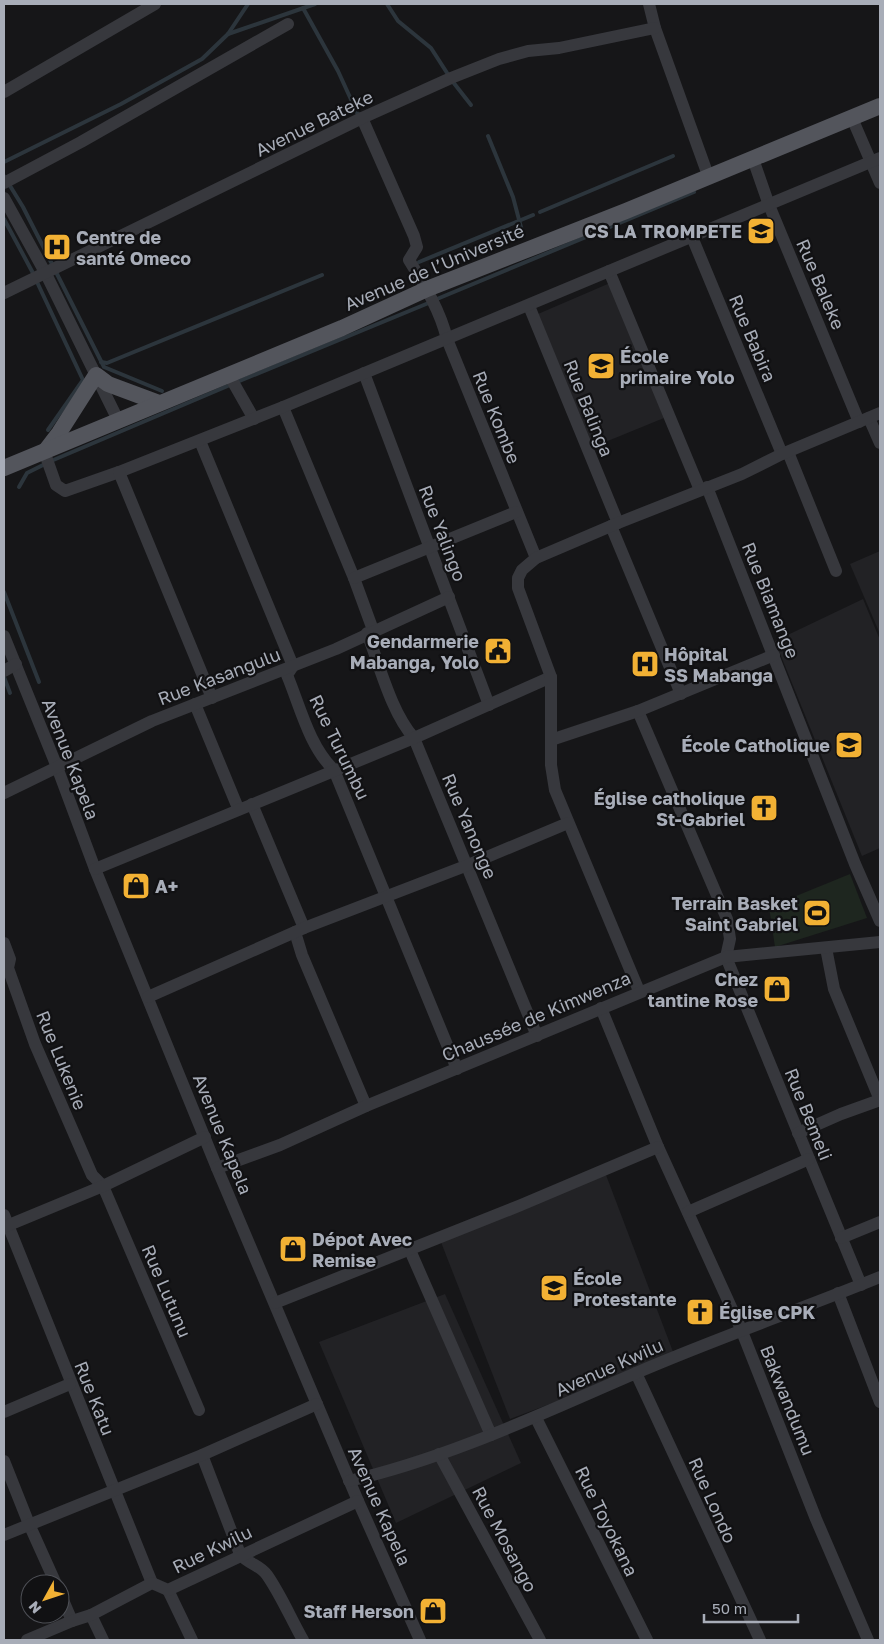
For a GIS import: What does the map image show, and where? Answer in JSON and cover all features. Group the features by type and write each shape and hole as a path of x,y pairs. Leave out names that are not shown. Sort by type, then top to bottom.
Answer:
{"main road":[{"name":"Avenue de l’Université","path":"4,468 342,328 427,289 709,178 880,106"},
{"path":"44,451 59,433 96,375 108,384 160,403"}],"street":[{"path":"4,92 155,4"},
{"path":"649,4 655,28 709,178"},
{"path":"4,183 82,142 288,24"},
{"name":"Avenue Bateke","path":"4,293 362,118 451,78 528,51 568,46 655,28"},
{"name":"Rue Kombe","path":"362,118 414,236 417,247 409,260 427,289 443,321 447,339 536,558"},
{"path":"852,118 876,160 880,182"},
{"name":"Rue Baleke","path":"752,159 769,205 880,444"},
{"path":"44,451 56,485 65,490 119,472 284,407 876,160"},
{"path":"4,198 46,274 118,420"},
{"name":"Rue Babira","path":"692,236 836,571"},
{"name":"Rue Biamange","path":"609,271 774,655 855,864 880,921"},
{"name":"Rue Balinga","path":"529,306 681,694"},
{"name":"Rue Yalingo","path":"364,373 489,705"},
{"path":"229,375 254,419"},
{"name":"Rue Yanonge","path":"284,407 354,578 370,632 400,718 404,727 414,738 537,1036"},
{"path":"639,991 568,823 552,777 552,677 518,588 518,578 522,570 536,558 742,474 785,453 869,418"},
{"name":"Rue Turumbu","path":"200,441 293,666 287,675 316,746 324,761 334,770 457,1069"},
{"path":"119,472 212,698"},
{"path":"354,578 516,512"},
{"name":"Rue Kasangulu","path":"4,793 152,721 293,666 449,597"},
{"name":"Avenue Kapela","path":"4,636 57,767 95,870 216,1168 349,1481 420,1640"},
{"path":"551,740 638,711 774,655"},
{"path":"4,671 16,664"},
{"path":"95,870 238,808 414,738 552,677"},
{"path":"195,704 238,808"},
{"path":"638,711 727,919 730,939 726,957"},
{"path":"252,804 299,930 302,955 366,1106"},
{"path":"148,997 299,930 468,865 568,823"},
{"name":"Chaussée de Kimwenza","path":"216,1168 280,1145 366,1106 537,1036 639,991 726,957 880,942"},
{"name":"Rue Lukenie","path":"4,943 10,959 6,969 35,1044 92,1174 103,1186"},
{"path":"798,1133 841,1114 880,1100 834,988 826,948"},
{"name":"Rue Bemeli","path":"726,957 860,1285"},
{"name":"Bakwandumu","path":"601,1008 658,1147 741,1329 816,1519 868,1640"},
{"path":"5,1223 103,1186 205,1138"},
{"path":"274,1303 521,1205 658,1147"},
{"path":"688,1212 809,1160"},
{"name":"Rue Lutunu","path":"103,1186 199,1410"},
{"path":"841,1238 880,1222"},
{"name":"Rue Katu","path":"5,1223 152,1583"},
{"path":"409,1248 491,1435"},
{"name":"Avenue Kwilu","path":"349,1481 439,1454 536,1418 636,1372 741,1329 880,1277"},
{"path":"838,1293 880,1402"},
{"name":"Rue Londo","path":"636,1372 760,1640"},
{"path":"4,1412 70,1384"},
{"path":"4,1536 29,1524 202,1455 317,1404"},
{"name":"Rue Toyokana","path":"536,1418 647,1640"},
{"name":"Rue Mosango","path":"439,1454 540,1640"},
{"path":"202,1455 240,1554 245,1561 257,1566 268,1576 303,1640"},
{"path":"4,1461 52,1574"},
{"name":"Rue Kwilu","path":"27,1640 72,1620 92,1615 152,1583 168,1590 240,1554 358,1501"},
{"path":"168,1590 192,1640"},
{"path":"92,1615 103,1640"},
{"path":"70,1616 72,1620"}],"shaded area":[{"name":"École primaire Yolo","path":"610,283 664,418 593,447 538,314"},
{"path":"880,551 880,634 850,564"},
{"name":"École Catholique","path":"863,599 880,640 880,848 862,856 775,641"},
{"name":"Terrain Basket Saint Gabriel","path":"850,874 867,918 775,947 769,907"},
{"name":"École Protestante","path":"606,1175 675,1357 510,1419 439,1237"},
{"path":"445,1294 521,1463 396,1523 319,1342"}],"waterway":[{"path":"4,162 121,104 202,59 228,34 248,4"},
{"path":"228,34 315,4"},
{"path":"387,4 398,21 431,48 449,76"},
{"path":"303,8 338,71 359,117"},
{"path":"453,82 471,105"},
{"path":"488,136 513,197 522,231"},
{"path":"540,212 673,156"},
{"path":"4,176 23,207 52,264"},
{"path":"437,299 694,192"},
{"path":"419,262 533,215"},
{"path":"4,219 34,275"},
{"path":"56,272 104,367 162,391"},
{"path":"101,362 107,363 322,275"},
{"path":"37,282 83,380 48,430"},
{"path":"237,382 431,302"},
{"path":"51,461 230,385"},
{"path":"19,487 27,473 45,464"},
{"path":"4,592 39,682"},
{"path":"4,677 10,693"}],"place":[{"name":"CS LA TROMPETE","path":"761,231"},
{"name":"Centre de santé Omeco","path":"57,247"},
{"name":"École primaire Yolo","path":"601,366"},
{"name":"Gendarmerie Mabanga, Yolo","path":"498,651"},
{"name":"Hôpital SS Mabanga","path":"645,664"},
{"name":"École Catholique","path":"849,745"},
{"name":"Église catholique St-Gabriel","path":"764,808"},
{"name":"A+","path":"136,886"},
{"name":"Terrain Basket Saint Gabriel","path":"817,913"},
{"name":"Chez tantine Rose","path":"777,989"},
{"name":"Dépot Avec Remise","path":"293,1249"},
{"name":"École Protestante","path":"554,1288"},
{"name":"Église CPK","path":"700,1312"},
{"name":"Staff Herson","path":"433,1611"}]}
